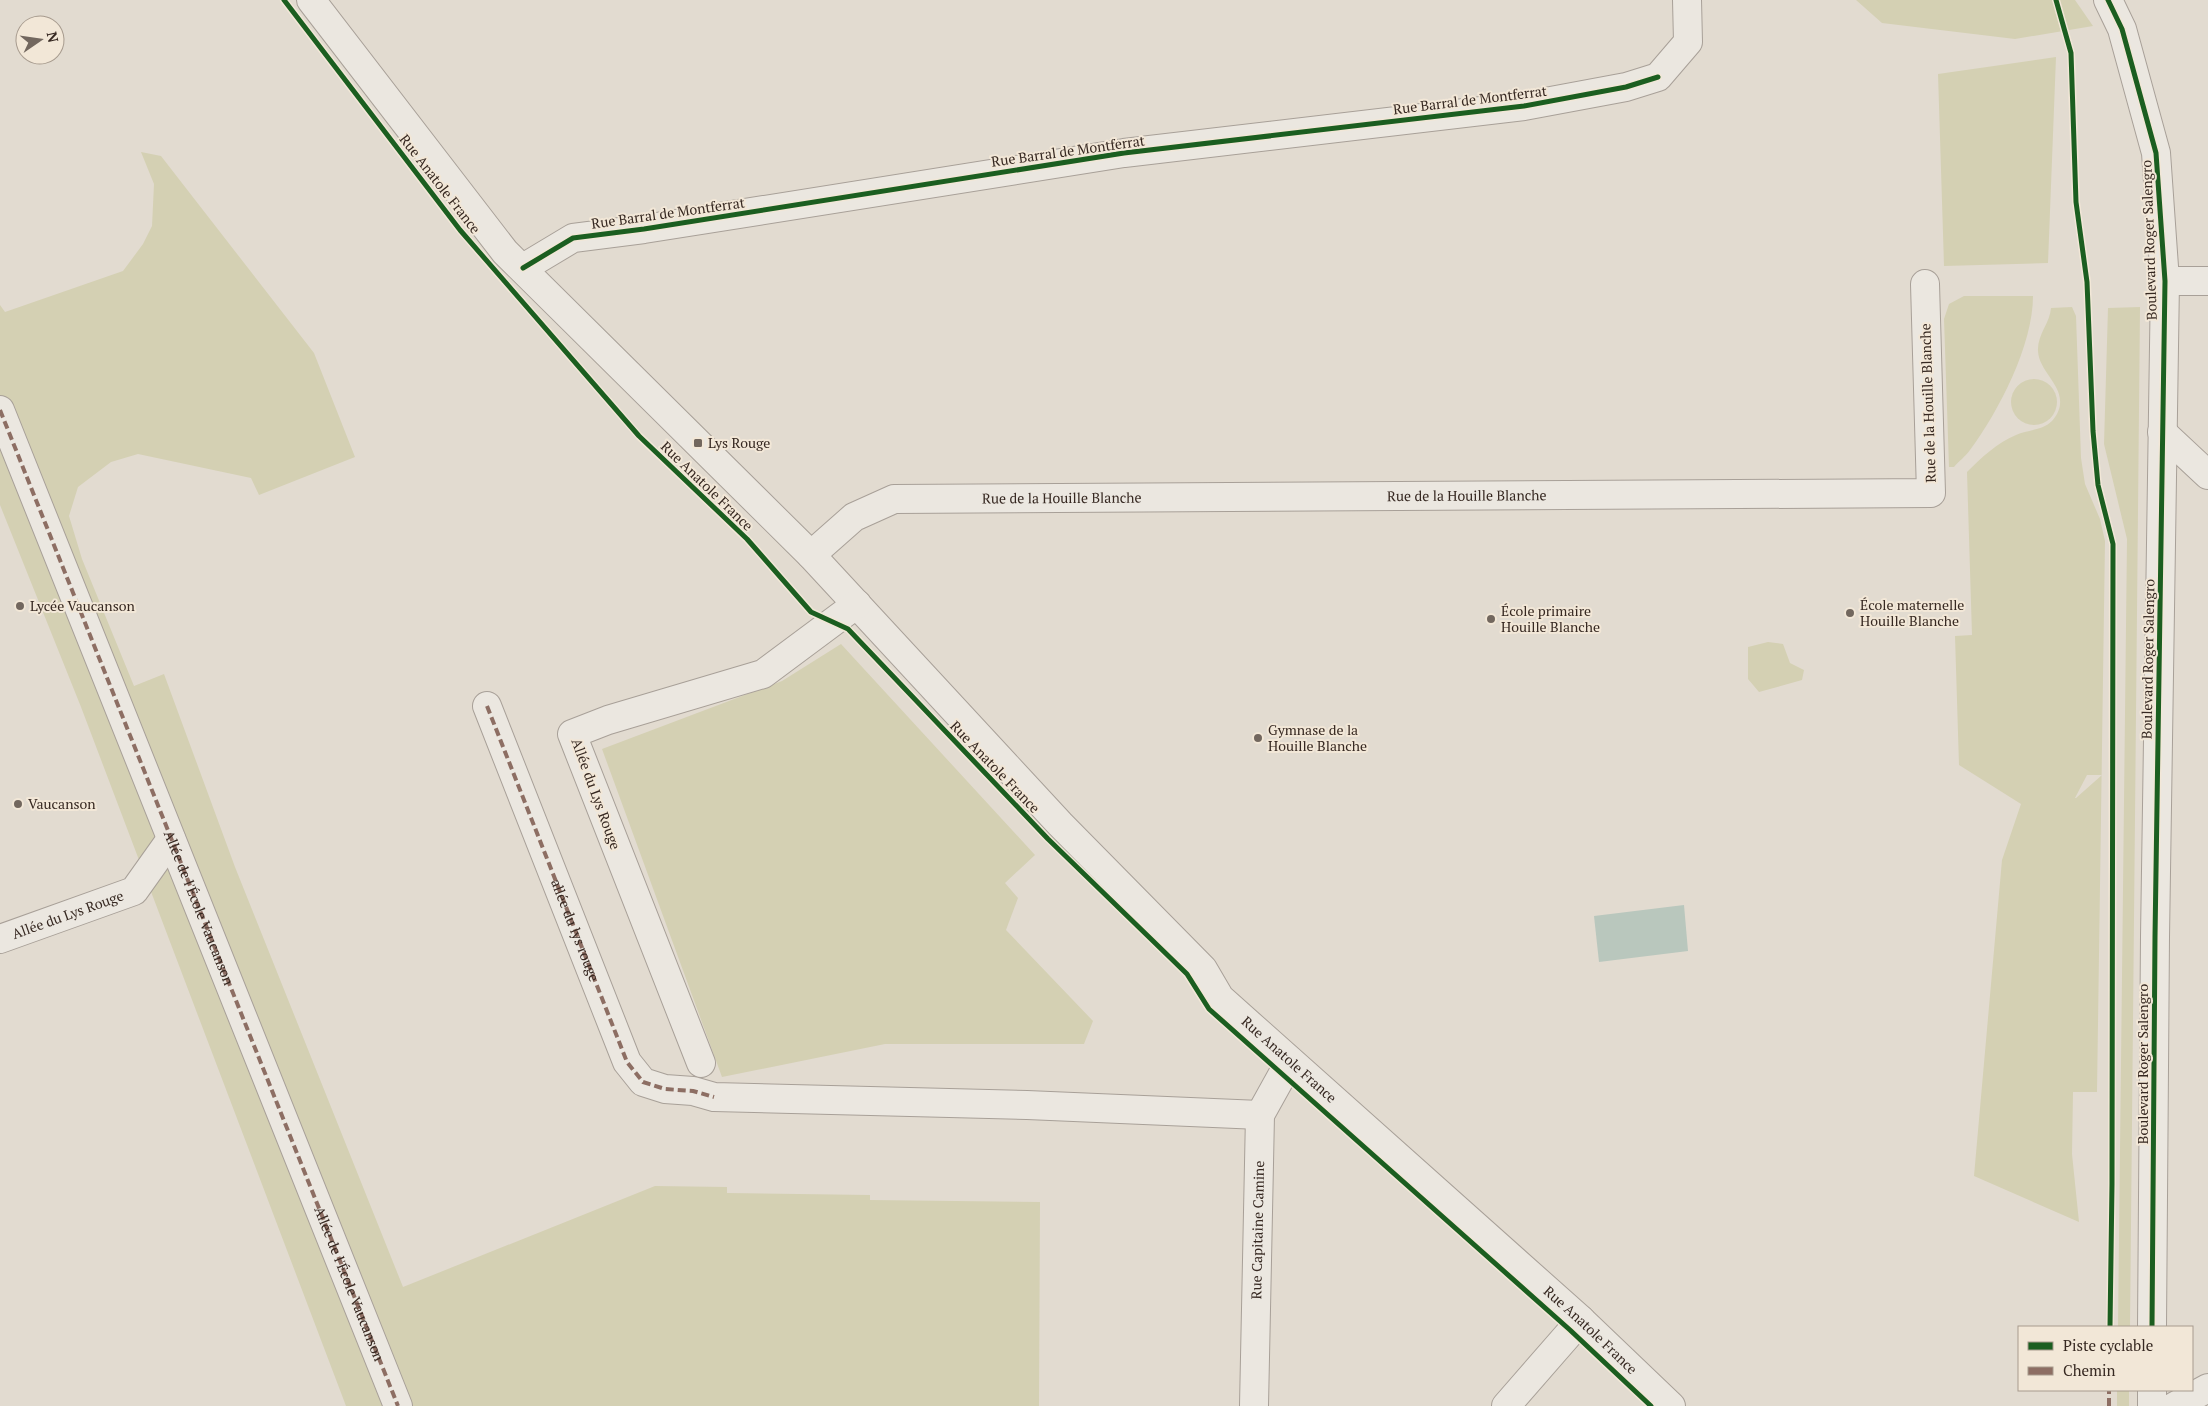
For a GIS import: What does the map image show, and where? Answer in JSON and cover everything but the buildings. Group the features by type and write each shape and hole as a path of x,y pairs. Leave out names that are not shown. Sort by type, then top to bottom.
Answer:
{"street":[{"name":"Rue Anatole France","path":"310,0 505,252 811,555 1060,824 1203,969 1220,998 1581,1320 1671,1406"},
{"name":"Rue Barral de Montferrat","path":"523,268 573,238 644,229 1124,153 1524,106 1626,87 1658,77 1688,42 1687,0"},
{"name":"Boulevard Roger Salengro","path":"2108,0 2122,29 2156,152 2165,281 2155,946 2152,1326"},
{"path":"2165,281 2208,281"},
{"name":"Rue de la Houille Blanche","path":"811,555 854,517 894,499 1931,493 1925,284"},
{"name":"Allée de l'École Vaucanson","path":"0,410 398,1406"},
{"path":"2162,432 2208,475"},
{"name":"Allée du Lys Rouge","path":"701,1063 572,734 608,720 763,674 857,604"},
{"name":"allée du lys rouge","path":"487,706 627,1062 643,1082 665,1089 694,1091 714,1097 1027,1105 1260,1115"},
{"name":"Allée du Lys Rouge","path":"0,940 134,891 171,839"},
{"name":"Rue Capitaine Camine","path":"1254,1406 1260,1115 1290,1061"},
{"path":"1506,1406 1581,1320"},
{"path":"2175,1406 2208,1388"},
{"path":"2152,1391 2152,1406"}],"shaded area":[{"path":"1856,0 2075,0 2093,26 2015,39 1882,23"},
{"path":"2056,57 2048,263 1944,266 1938,74"},
{"path":"141,152 161,156 314,353 355,457 259,495 251,478 138,454 111,462 78,487 69,516 82,559 134,686 164,674 235,867 403,1287 655,1186 727,1187 727,1193 870,1195 870,1200 1040,1202 1039,1406 346,1406 81,707 0,505 0,305 5,312 123,271 143,244 152,226 154,184"},
{"path":"1964,296 2033,296 2027,335 2021,356 2003,397 1970,450 1954,467 1949,467 1944,319 1949,304"},
{"path":"2072,307 2076,316 2081,458 2085,484 2100,519 2105,541 2102,775 2097,1092 2073,1092 2072,1154 2079,1222 1974,1176 2002,860 2021,804 1959,765 1955,636 1972,635 1967,472 2002,442 2048,424 2058,413 2060,397 2058,390 2042,365 2038,351 2039,340 2051,308","holes":["2087,775 2102,775 2076,798"]},
{"path":"2140,307 2130,1326 2118,1326 2127,539 2104,444 2108,308"},
{"path":"2030,379 2038,379 2047,383 2053,389 2057,402 2053,415 2047,421 2038,425 2030,425 2021,421 2015,415 2011,406 2011,398 2015,389 2021,383"},
{"path":"1768,642 1783,644 1790,663 1804,670 1802,680 1759,692 1748,679 1748,647"},
{"path":"841,644 1035,855 1005,883 1018,898 1006,930 1093,1021 1084,1044 885,1044 722,1077 602,749 782,681"},
{"path":"1684,905 1688,951 1599,962 1594,916"},
{"path":"2117,1391 2129,1391 2129,1406 2117,1406"}],"marked path":[{"path":"0,410 398,1406"},
{"path":"487,706 627,1062 643,1082 665,1089 693,1091 714,1097"},
{"path":"2109,1391 2109,1406"}],"cycle path":[{"path":"284,0 460,230 639,436 747,539 811,612 848,629 1048,839 1187,974 1209,1009 1570,1330 1651,1406"},
{"path":"2056,0 2071,53 2076,202 2087,282 2093,431 2098,485 2113,544 2110,1326"},
{"path":"2108,0 2122,29 2156,153 2165,281 2155,937 2152,1326"},
{"path":"523,268 573,238 644,229 1124,153 1524,106 1626,87 1658,77"}],"place":[{"name":"Lys Rouge","path":"698,443"},
{"name":"Lycée Vaucanson","path":"20,606"},
{"name":"École maternelle Houille Blanche","path":"1850,613"},
{"name":"École primaire Houille Blanche","path":"1491,619"},
{"name":"Gymnase de la Houille Blanche","path":"1258,738"},
{"name":"Vaucanson","path":"18,804"}]}
